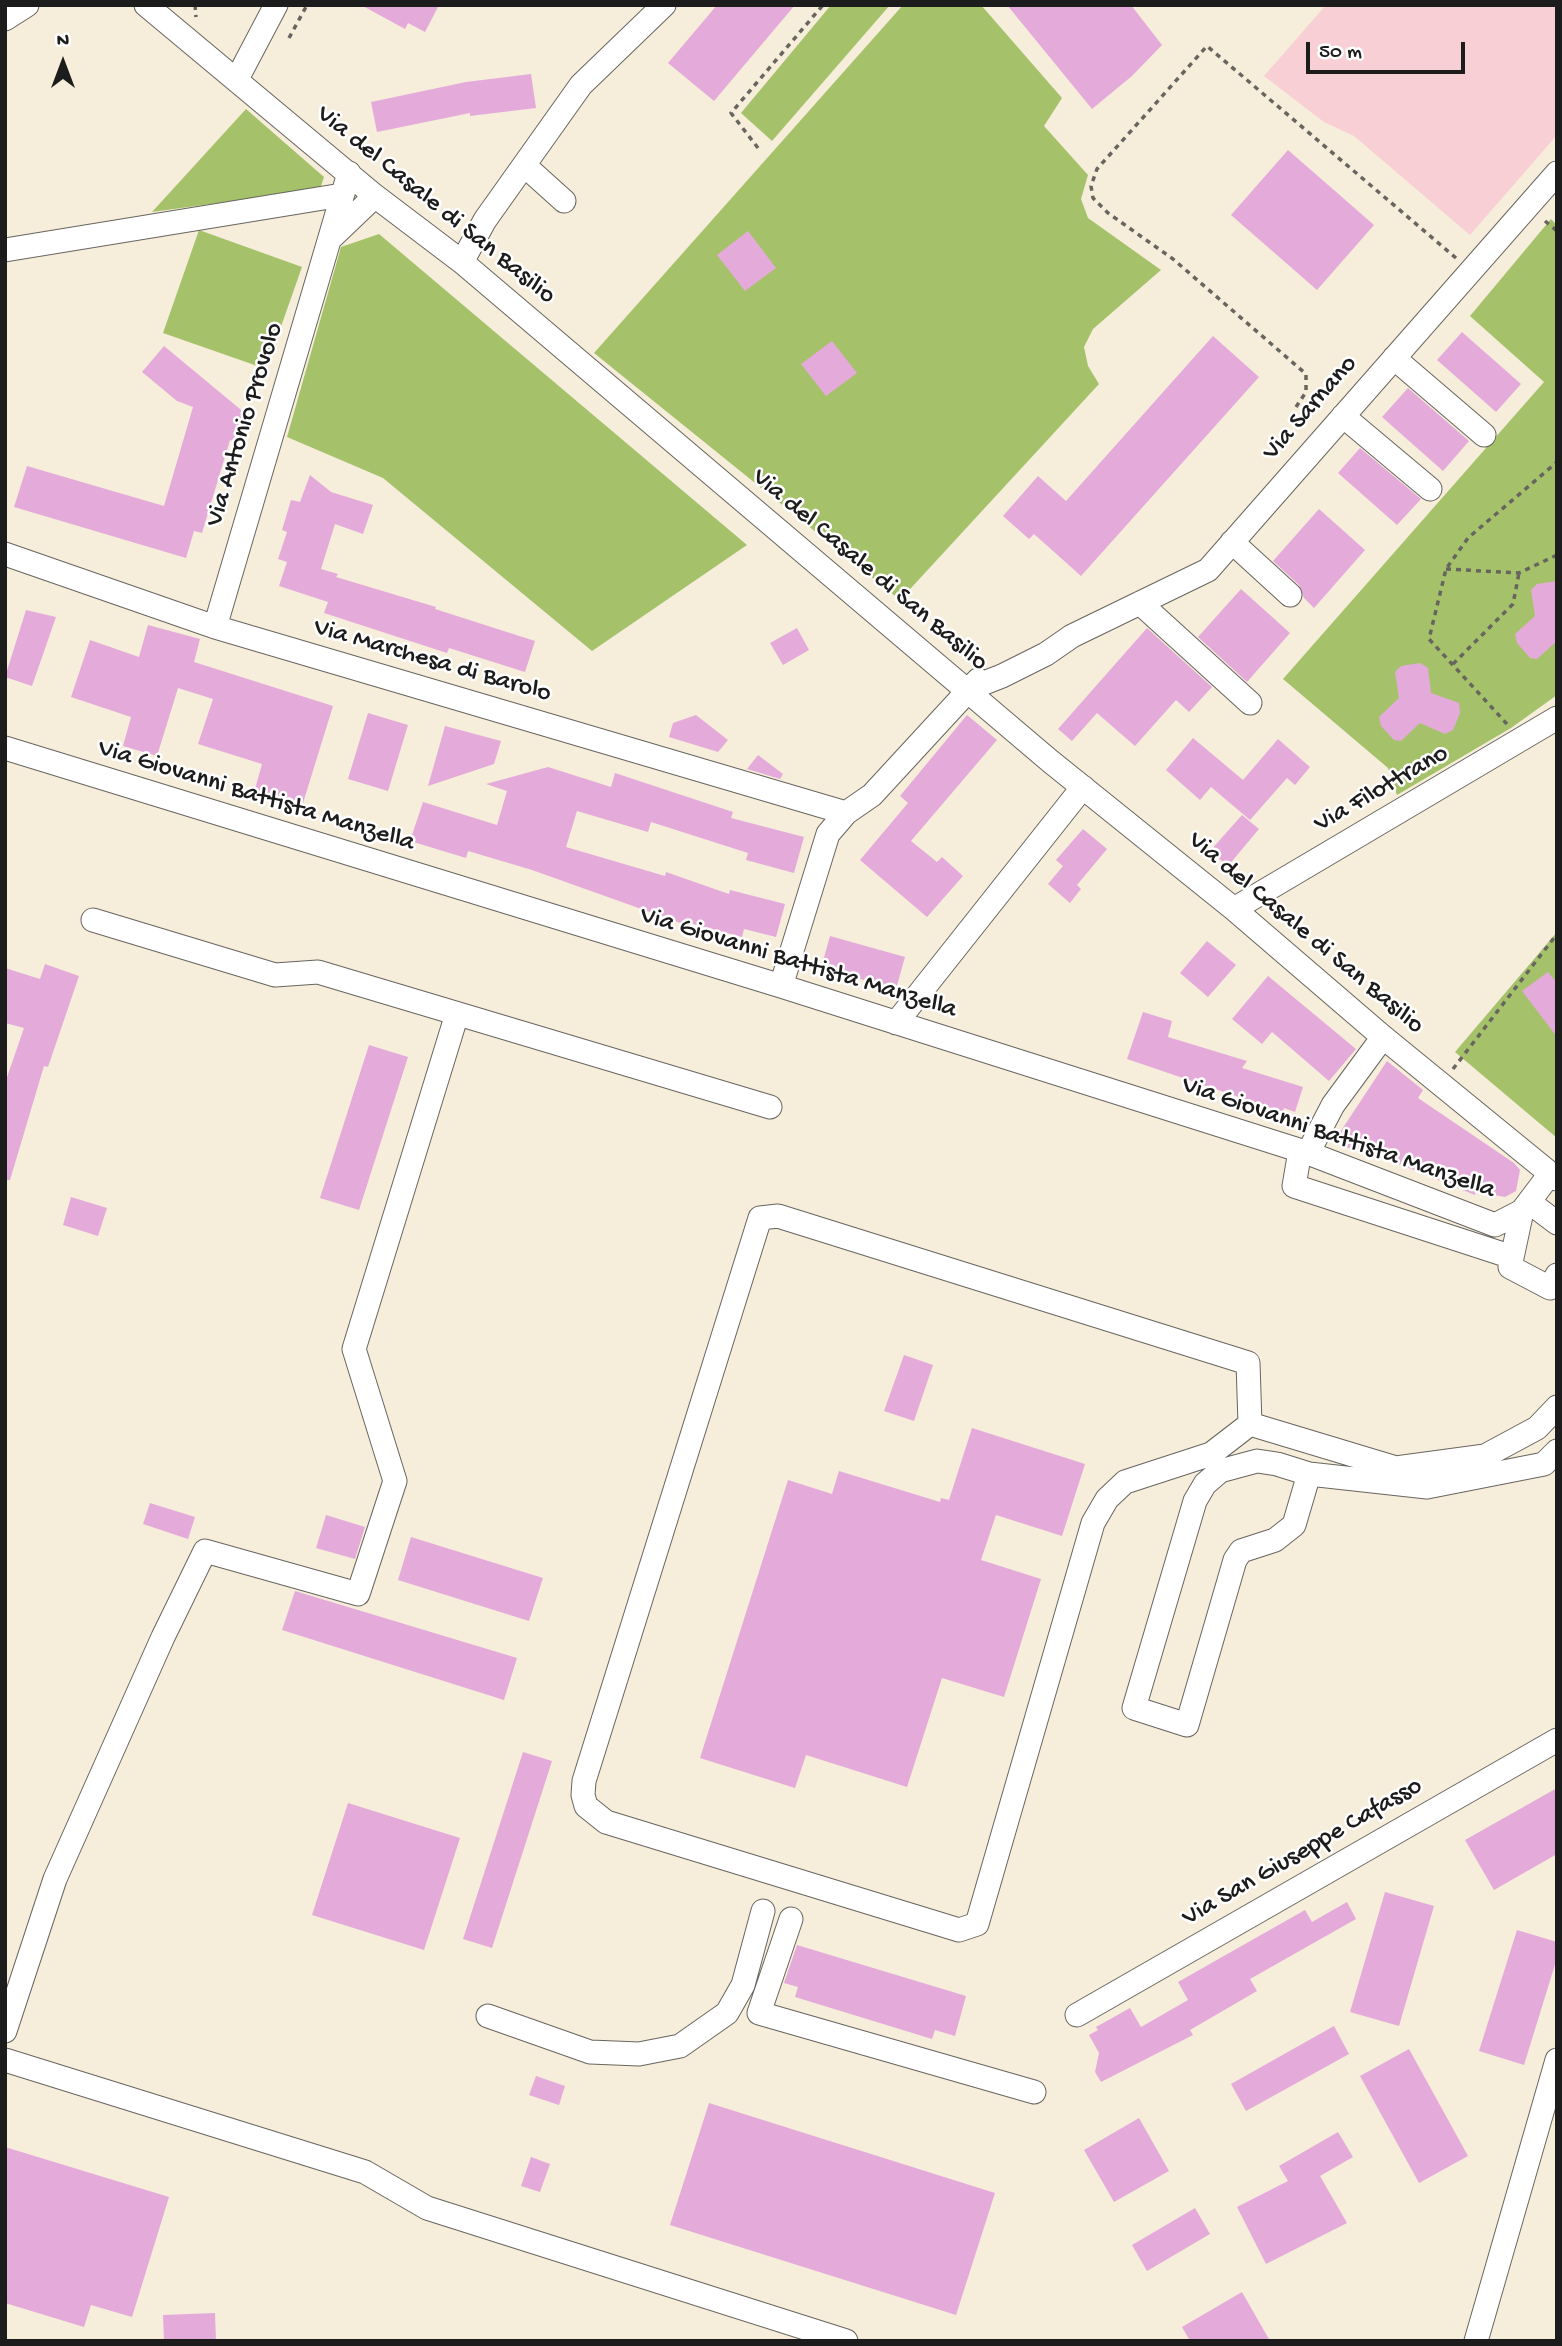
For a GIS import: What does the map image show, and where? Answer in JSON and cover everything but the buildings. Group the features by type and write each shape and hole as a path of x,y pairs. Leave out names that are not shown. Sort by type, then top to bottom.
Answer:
{"street":[{"path":"5,19 27,5"},
{"name":"Via del Casale di San Basilio","path":"146,5 237,79 345,184 375,196 462,262 966,690 1234,909 1383,1037 1553,1177"},
{"path":"237,79 276,5"},
{"path":"462,262 485,220 581,85 663,5"},
{"path":"524,165 564,201"},
{"name":"Via Sarnano","path":"781,986 828,834 846,813 872,795 966,690 996,666 1041,643 1072,636 1208,570 1557,173"},
{"path":"5,250 345,184"},
{"name":"Via Antonio Provolo","path":"215,627 345,184"},
{"name":"Via Antonio Provolo","path":"331,238 375,196"},
{"path":"1394,358 1484,435"},
{"path":"1343,416 1430,489"},
{"path":"1232,542 1290,595"},
{"name":"Via Marchesa di Barolo","path":"5,554 215,627 846,813"},
{"path":"1140,603 1250,702"},
{"name":"Via Filottrano","path":"1234,909 1557,718"},
{"name":"Via Giovanni Battista Manzella","path":"5,748 781,986 1304,1152 1495,1225 1526,1206 1553,1177"},
{"path":"895,1023 1083,787"},
{"path":"93,920 275,975 318,972 770,1107"},
{"path":"5,2031 55,1879 163,1637 205,1551 358,1594 395,1481 355,1349 457,1014"},
{"path":"1383,1037 1304,1152 1294,1186 1512,1257"},
{"path":"1557,1223 1526,1206 1510,1267 1550,1288 1557,1275"},
{"path":"778,1216 1248,1363 1250,1424 1211,1454 1125,1482 1107,1499 1093,1523 977,1924 959,1930 606,1822 586,1806 583,1795 584,1781 760,1218 778,1216"},
{"path":"1250,1424 1396,1468 1486,1456 1537,1428 1557,1407"},
{"path":"1309,1474 1294,1525 1275,1540 1241,1551 1235,1560 1187,1725 1134,1708 1195,1501 1205,1484 1220,1471 1257,1461 1309,1474 1427,1487 1544,1464 1557,1451"},
{"name":"Via San Giuseppe Cafasso","path":"1077,2015 1557,1740"},
{"path":"488,2016 590,2052 639,2054 680,2046 727,2013 743,1985 763,1911"},
{"path":"791,1919 759,2012 1034,2092"},
{"path":"5,2060 365,2172 427,2208 846,2341"},
{"path":"1476,2341 1557,2060"}],"path":[{"path":"289,38 307,5"},
{"path":"758,148 731,113 822,5"},
{"path":"1296,407 1306,391 1306,374 1173,259 1108,213 1093,198 1091,186 1097,169 1207,46 1459,261"},
{"path":"1544,220 1557,230"},
{"path":"1511,728 1429,639 1446,569 1468,538 1557,462"},
{"path":"1446,569 1519,573 1557,555"},
{"path":"1453,665 1513,604 1519,573"},
{"path":"1452,1070 1557,934"}],"shaded area":[{"path":"1326,5 1557,5 1557,135 1470,235 1354,136 1324,122 1264,76"}],"green space":[{"path":"831,5 890,5 772,141 741,113"},
{"path":"903,5 981,5 1062,98 1044,126 1088,175 1081,199 1088,218 1161,270 1093,329 1084,347 1088,366 1099,384 900,600 594,353"},
{"path":"246,109 324,177 320,189 152,212"},
{"path":"1551,219 1557,225 1557,695 1511,728 1397,795 1388,768 1283,679 1544,382 1470,316"},
{"path":"199,230 302,267 266,369 163,333"},
{"path":"379,234 747,545 592,651 383,478 287,437 341,247"},
{"path":"1557,932 1557,1138 1455,1052"}]}
